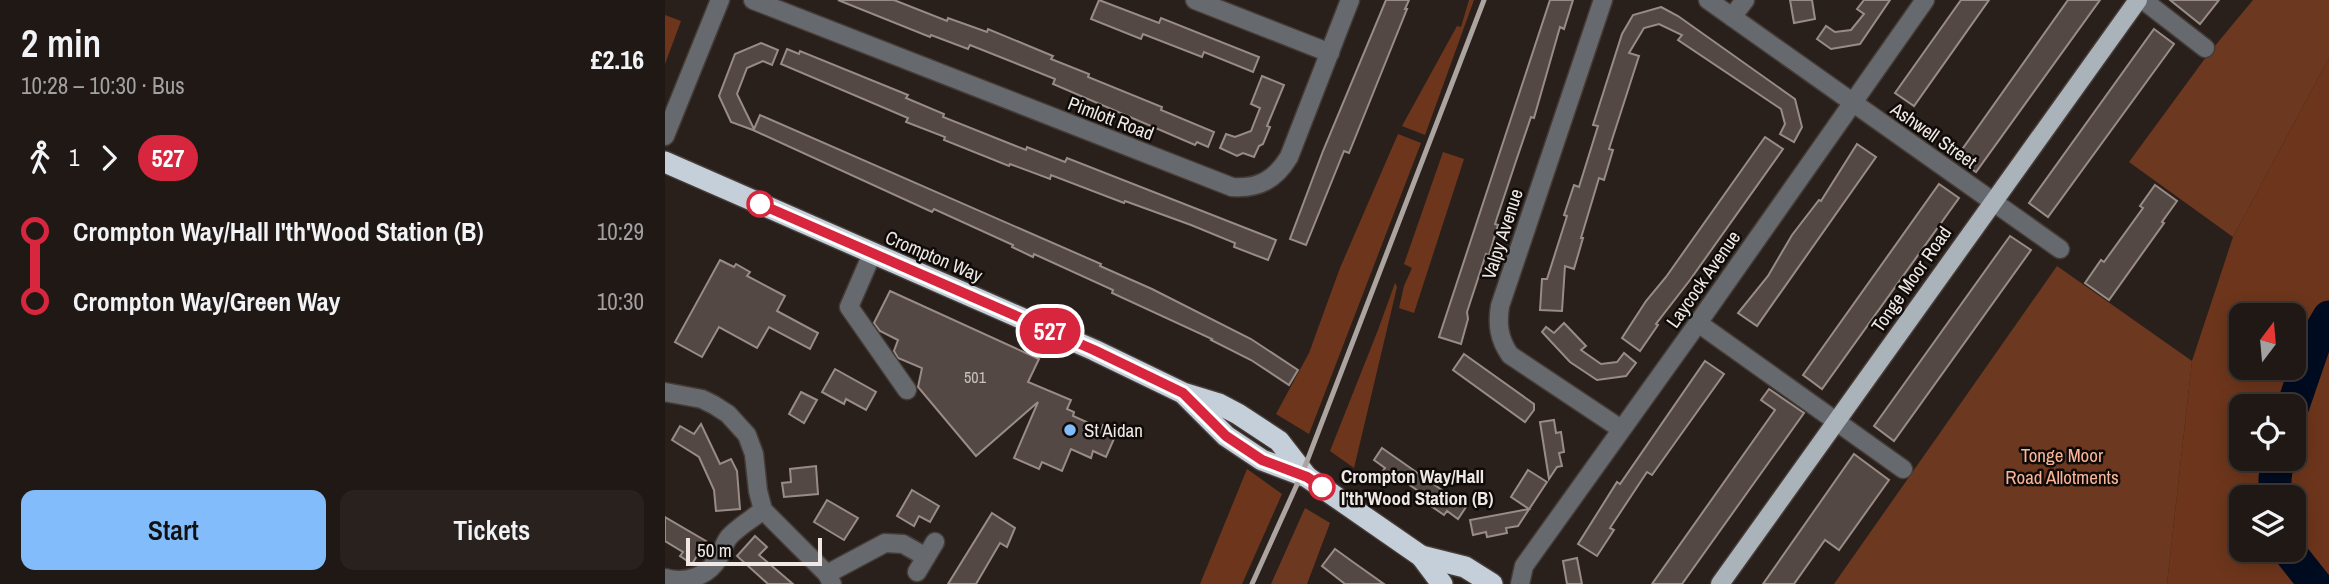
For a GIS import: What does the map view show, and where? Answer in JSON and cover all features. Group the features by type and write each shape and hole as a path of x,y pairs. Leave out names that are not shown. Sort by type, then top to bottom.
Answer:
{"highway":[{"name":"Crompton Way","path":"665,162 1094,350 1183,393 1226,436 1262,460 1307,477 1421,556 1492,584"},
{"name":"Crompton Way","path":"1421,556 1439,582"}],"main road":[{"name":"Tonge Moor Road","path":"1720,584 1992,201 2141,0"}],"street":[{"path":"665,136 720,0"},
{"name":"Pimlott Road","path":"753,0 1231,187 1258,186 1272,179 1282,169 1350,0"},
{"path":"1195,0 1330,53"},
{"name":"Valpy Avenue","path":"1603,0 1500,306 1498,320 1499,335 1510,355 1621,429"},
{"name":"Ashwell Street","path":"1708,0 2060,249"},
{"path":"1732,17 1745,0"},
{"name":"Laycock Avenue","path":"1520,584 1524,566 1924,0"},
{"path":"2141,0 2205,48"},
{"path":"872,254 849,307 907,390"},
{"path":"1698,323 1903,469"},
{"path":"665,392 702,399 714,405 728,414 747,435 754,454 763,510 829,579 885,543 903,544 926,557"},
{"path":"665,578 672,582 691,583 709,572 720,557 727,539 763,510"}],"green space":[{"path":"2253,0 2329,0 2329,58 2233,237 2129,162 2209,53"},
{"name":"Tonge Moor Road Allotments","path":"2057,266 2192,361 2167,584 1834,584"},
{"path":"1305,508 1330,523 1307,584 1271,584"}],"shaded area":[{"path":"1469,0 1474,0 1425,135 1402,126 1457,26 1461,27"},
{"path":"665,15 681,21 665,64"},
{"path":"2329,58 2329,584 2167,584 2192,361 2233,237"},
{"path":"1398,134 1421,143 1309,434 1276,414 1309,353 1340,268"},
{"path":"1443,152 1464,159 1414,313 1399,308 1412,268 1404,264"},
{"path":"1395,283 1397,287 1354,468 1330,451"},
{"path":"1247,469 1282,494 1242,584 1200,584"}],"building":[{"path":"838,0 894,0 947,21 948,18 987,32 988,29 1053,56 1051,59 1089,74 1088,77 1162,107 1161,110 1214,132 1208,147 1197,142 1195,145 1053,84 1055,79 970,45 968,49 931,35 930,37"},
{"path":"1099,0 1159,23 1161,18 1259,57 1253,72 1204,52 1202,57 1143,34 1141,39 1091,19"},
{"path":"1386,0 1409,0 1349,153 1344,151 1306,245 1290,239 1323,151"},
{"path":"1550,0 1573,0 1564,29 1560,27 1534,118 1531,117 1495,224 1498,225 1467,312 1468,319 1461,344 1439,337"},
{"path":"1790,0 1812,0 1815,19 1794,23"},
{"path":"1864,0 1890,0 1860,44 1831,49 1817,39 1826,26 1835,32 1851,30 1864,14 1857,9"},
{"path":"1961,0 1989,0 1914,106 1895,93"},
{"path":"2068,0 2100,0 1976,172 1956,158"},
{"path":"2170,0 2219,0 2200,24"},
{"path":"1661,7 1678,16 1795,99 1802,127 1794,142 1780,134 1785,124 1781,109 1678,40 1682,35 1659,24 1644,28 1629,53 1639,56 1609,149 1613,150 1604,180 1599,178 1574,269 1565,266 1562,311 1540,310 1542,279 1547,279 1574,185 1579,187 1598,126 1593,125 1622,34 1633,15"},
{"path":"2154,29 2174,44 2048,217 2029,203"},
{"path":"761,43 778,50 772,65 763,61 747,68 737,94 754,129 760,115 1101,264 1100,266 1251,339 1298,370 1289,385 1251,360 1112,293 1113,290 731,122 719,96 735,54"},
{"path":"787,49 799,54 800,51 908,95 906,98 944,114 943,117 1026,150 1027,147 1065,162 1067,158 1276,240 1268,260 1234,247 1235,243 1191,225 1051,175 1050,179 1010,164 1009,166 944,140 945,137 906,122 908,118 781,64"},
{"path":"1262,76 1284,85 1267,126 1270,127 1263,144 1259,146 1254,157 1243,153 1237,156 1220,148 1226,134 1235,137 1251,131 1260,108 1251,104"},
{"path":"1765,137 1783,149 1656,324 1658,325 1640,351 1622,338"},
{"path":"1857,144 1876,157 1757,326 1738,313 1768,276 1792,235 1819,200 1821,201"},
{"path":"1939,184 1959,198 1822,389 1803,375"},
{"path":"2155,185 2177,201 2109,300 2085,283 2101,260 2104,262 2143,208 2140,206"},
{"path":"2010,236 2031,250 1894,441 1874,426"},
{"path":"720,260 734,267 736,264 750,272 747,276 785,296 777,311 818,333 810,349 769,327 757,348 719,327 702,357 675,342"},
{"path":"890,291 1039,359 1028,382 1071,400 1067,409 1074,412 1073,416 1102,429 1103,425 1117,432 1106,457 1093,451 1091,458 1071,449 1062,471 1042,462 1039,469 1014,458 1038,402 976,456 918,387 922,368 898,358 894,351 898,340 880,331 874,323"},
{"path":"1564,323 1586,346 1581,350 1601,364 1617,362 1624,353 1636,363 1626,376 1597,380 1570,362 1542,332 1546,327 1554,333"},
{"path":"1464,354 1534,404 1534,410 1525,422 1453,370"},
{"path":"1705,361 1724,374 1652,475 1647,472 1610,528 1614,530 1597,556 1578,544 1617,482 1620,484"},
{"path":"835,369 876,392 866,410 846,399 844,404 822,392"},
{"path":"1769,389 1804,413 1682,584 1652,584 1775,410 1761,400"},
{"path":"801,392 817,400 804,423 789,414"},
{"path":"1554,420 1556,433 1561,432 1564,452 1559,453 1562,466 1557,467 1549,479 1540,422"},
{"path":"701,424 720,464 731,459 737,471 740,509 716,511 714,490 699,457 672,440 680,426 694,434"},
{"path":"1382,448 1466,507 1458,519 1447,511 1444,515 1428,504 1431,500 1401,479 1399,483 1382,472 1385,468 1374,460"},
{"path":"1854,454 1889,480 1839,550 1825,540 1794,584 1763,584"},
{"path":"816,466 818,494 784,497 782,483 791,482 790,469"},
{"path":"1528,470 1547,482 1518,526 1506,528 1507,533 1487,537 1486,532 1473,535 1470,520 1529,509 1511,497"},
{"path":"912,490 939,506 930,522 919,516 914,526 897,516"},
{"path":"827,500 858,518 844,540 814,522"},
{"path":"992,513 1015,528 1007,547 1000,543 976,584 948,584"},
{"path":"665,517 706,541 692,564 680,556 683,552 665,541"},
{"path":"755,536 767,547 759,555 793,584 768,584 737,556"},
{"path":"1335,549 1384,584 1345,584 1322,566"},
{"path":"1577,558 1582,584 1567,584 1563,561"}],"waterway":[{"path":"2297,394 2316,339 2329,317"},
{"path":"2275,485 2276,471"},
{"path":"2298,562 2315,584"}],"railway":[{"path":"1252,584 1304,469 1484,0"}],"bus line":[{"name":"527","path":"760,204 1094,350 1183,393 1226,436 1262,460 1307,477 1322,487"}],"place":[{"name":"St Aidan","path":"1070,430"},
{"name":"Crompton Way/Hall I'th'Wood Station (B)","path":"1322,487"}]}
